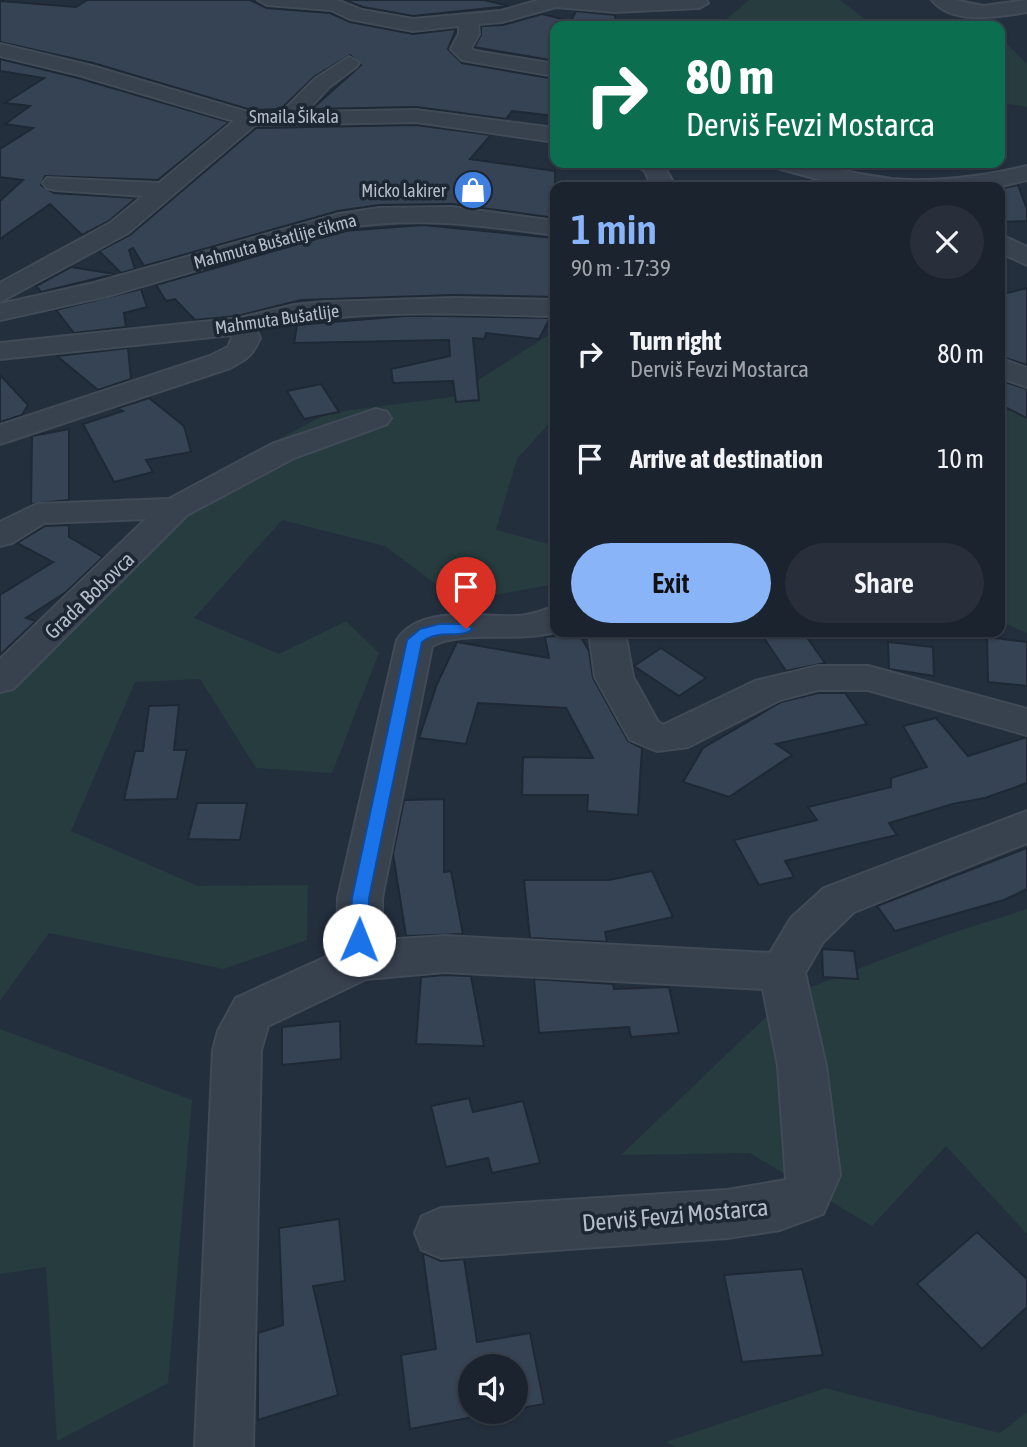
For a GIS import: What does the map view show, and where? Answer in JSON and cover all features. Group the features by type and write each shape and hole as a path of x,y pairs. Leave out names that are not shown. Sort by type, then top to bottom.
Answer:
{"street":[{"path":"267,0 331,3 357,15 413,25 468,22 560,2 614,6 699,3"},
{"path":"942,0 957,10 972,13 1027,6"},
{"path":"560,2 568,21"},
{"path":"468,22 468,34 461,49 469,56 550,70"},
{"name":"Smaila Šikala","path":"4,55 85,70 250,119 416,117 550,134"},
{"path":"288,118 322,83 349,62"},
{"path":"0,294 118,228 250,119"},
{"path":"803,168 861,182"},
{"path":"990,182 1027,173"},
{"path":"55,183 164,190"},
{"name":"Mahmuta Bušatlije čikma","path":"0,312 99,290 339,222 379,215 452,214 550,228"},
{"path":"1005,244 1027,257"},
{"name":"Mahmuta Bušatlije","path":"0,351 240,326 294,313 324,310 454,306 550,308"},
{"path":"0,435 220,362 240,352 246,338 240,326"},
{"path":"1005,369 1027,378"},
{"name":"Grada Bobovca","path":"0,680 176,509 283,451 376,418"},
{"name":"Grada Bobovca","path":"0,536 37,514 176,509"},
{"path":"359,962 360,898 415,640 425,632 439,628 520,629 550,620"},
{"path":"608,637 614,677 644,731 657,738 674,738 768,690 818,678 868,678 1027,722"},
{"path":"224,1447 239,1093 236,1050 240,1028 252,1012 359,962 397,956 445,954 782,972 807,930 839,900 1027,826"},
{"name":"Derviš Fevzi Mostarca","path":"441,1233 727,1214 780,1206 805,1197 814,1175 802,1066 782,972"}],"green space":[{"path":"749,0 840,0 866,20 875,21 702,21 725,20"},
{"path":"1005,42 1027,64 1027,107 1005,103"},
{"path":"550,334 550,423 517,459 496,530 550,544 550,585 488,596 437,585 385,546 282,520 194,618 279,654 346,621 379,653 332,773 256,768 200,679 135,682 71,831 198,886 308,885 307,940 224,969 49,933 0,1001 0,667 167,514 264,447 328,413 452,397"},
{"path":"1005,410 1027,412 1027,633 1005,624"},
{"path":"1027,909 1027,1234 946,1146 872,1226 750,1153 621,1155 788,996 946,935"},
{"path":"0,1029 192,1100 168,1383 57,1441 46,1267 0,1274"},
{"path":"825,1388 1000,1433 1027,1412 1027,1447 676,1447 666,1442"}],"building":[{"path":"87,0 250,0 267,8 330,13 350,22 413,34 456,29 448,49 462,63 550,78 550,115 512,111 506,119 416,107 312,109 361,65 350,55 314,77 281,109 251,110 93,63 0,42 0,1 76,7"},
{"path":"344,0 484,0 509,6 413,16 363,7"},
{"path":"576,11 615,15 616,21 571,21"},
{"path":"542,14 571,21 550,21 550,60 474,47 481,35 481,26 503,25"},
{"path":"0,59 78,78 229,122 158,180 45,176 41,185 54,193 136,198 109,221 82,235 50,204 0,239 0,201 23,180 0,177 0,149 33,128 5,124 30,106 5,103 44,78 0,71"},
{"path":"416,125 491,135 470,159 555,171 555,182 550,182 550,217 452,204 379,205 338,211 144,266 133,248 129,250 135,269 121,273 99,251 130,235 256,128"},
{"path":"1018,185 1027,209 1027,221 1005,222 1005,188"},
{"path":"423,225 550,238 550,297 454,295 301,300 237,316 195,320 175,299 166,301 156,285 343,231"},
{"path":"71,267 115,274 41,292 36,286"},
{"path":"1027,288 1027,365 1005,358 1005,294"},
{"path":"141,289 147,307 124,313 126,327 74,333 56,310"},
{"path":"404,316 550,318 539,339 486,333 484,339 473,338 479,400 456,402 453,381 393,383 391,369 450,356 449,340 294,343 297,325"},
{"path":"128,348 131,379 98,390 57,356"},
{"path":"0,375 28,405 22,415 0,422"},
{"path":"1005,382 1027,389 1027,418 1005,407"},
{"path":"321,384 339,412 304,419 287,391"},
{"path":"149,398 184,426 191,452 146,460 153,472 114,482 83,424 123,411 118,408"},
{"path":"69,429 69,500 31,504 32,436"},
{"path":"69,525 69,537 103,557 66,592 26,618 36,621 0,655 0,595 53,562 17,543 45,526"},
{"path":"545,637 581,637 589,651 593,678 628,741 642,748 638,815 587,811 588,795 522,795 523,757 593,758 566,708 478,703 466,744 419,738 437,684 457,642 549,658"},
{"path":"763,637 807,637 825,663 786,671"},
{"path":"987,637 1027,642 1027,686 988,682"},
{"path":"888,642 933,647 934,676 889,669"},
{"path":"661,648 706,678 679,696 634,666"},
{"path":"818,693 845,693 867,724 776,744 792,755 729,797 683,782 703,748 781,702"},
{"path":"179,705 174,750 187,750 177,799 124,800 135,751 143,751 149,706"},
{"path":"936,718 968,756 1027,737 1027,783 985,798 953,804 889,823 897,835 785,861 794,877 759,885 734,840 817,820 808,807 891,787 891,778 927,767 903,726"},
{"path":"444,799 444,872 451,871 463,934 406,936 393,854 404,800"},
{"path":"197,803 247,803 240,840 188,839"},
{"path":"1027,848 1027,889 1004,900 895,931 877,906"},
{"path":"652,871 673,917 605,932 607,942 530,938 524,880 609,880"},
{"path":"822,949 854,951 858,979 823,977"},
{"path":"471,976 484,1046 416,1044 421,977"},
{"path":"534,979 613,984 614,989 669,987 679,1033 631,1037 629,1027 539,1033"},
{"path":"340,1021 341,1059 282,1065 282,1027"},
{"path":"469,1098 473,1112 523,1101 540,1163 492,1173 488,1158 446,1167 431,1106"},
{"path":"339,1219 345,1281 313,1286 338,1395 258,1420 258,1333 283,1325 279,1228"},
{"path":"977,1232 1027,1279 1027,1307 982,1349 917,1284"},
{"path":"423,1255 441,1261 464,1259 477,1342 530,1333 544,1404 528,1407 528,1354 458,1354 458,1420 410,1429 401,1355 436,1349"},
{"path":"802,1269 823,1355 742,1362 724,1275"}],"place":[{"name":"Micko lakirer","path":"473,190"}],"route":[{"path":"359,940 360,898 415,640 425,632 439,628 466,629"}]}
